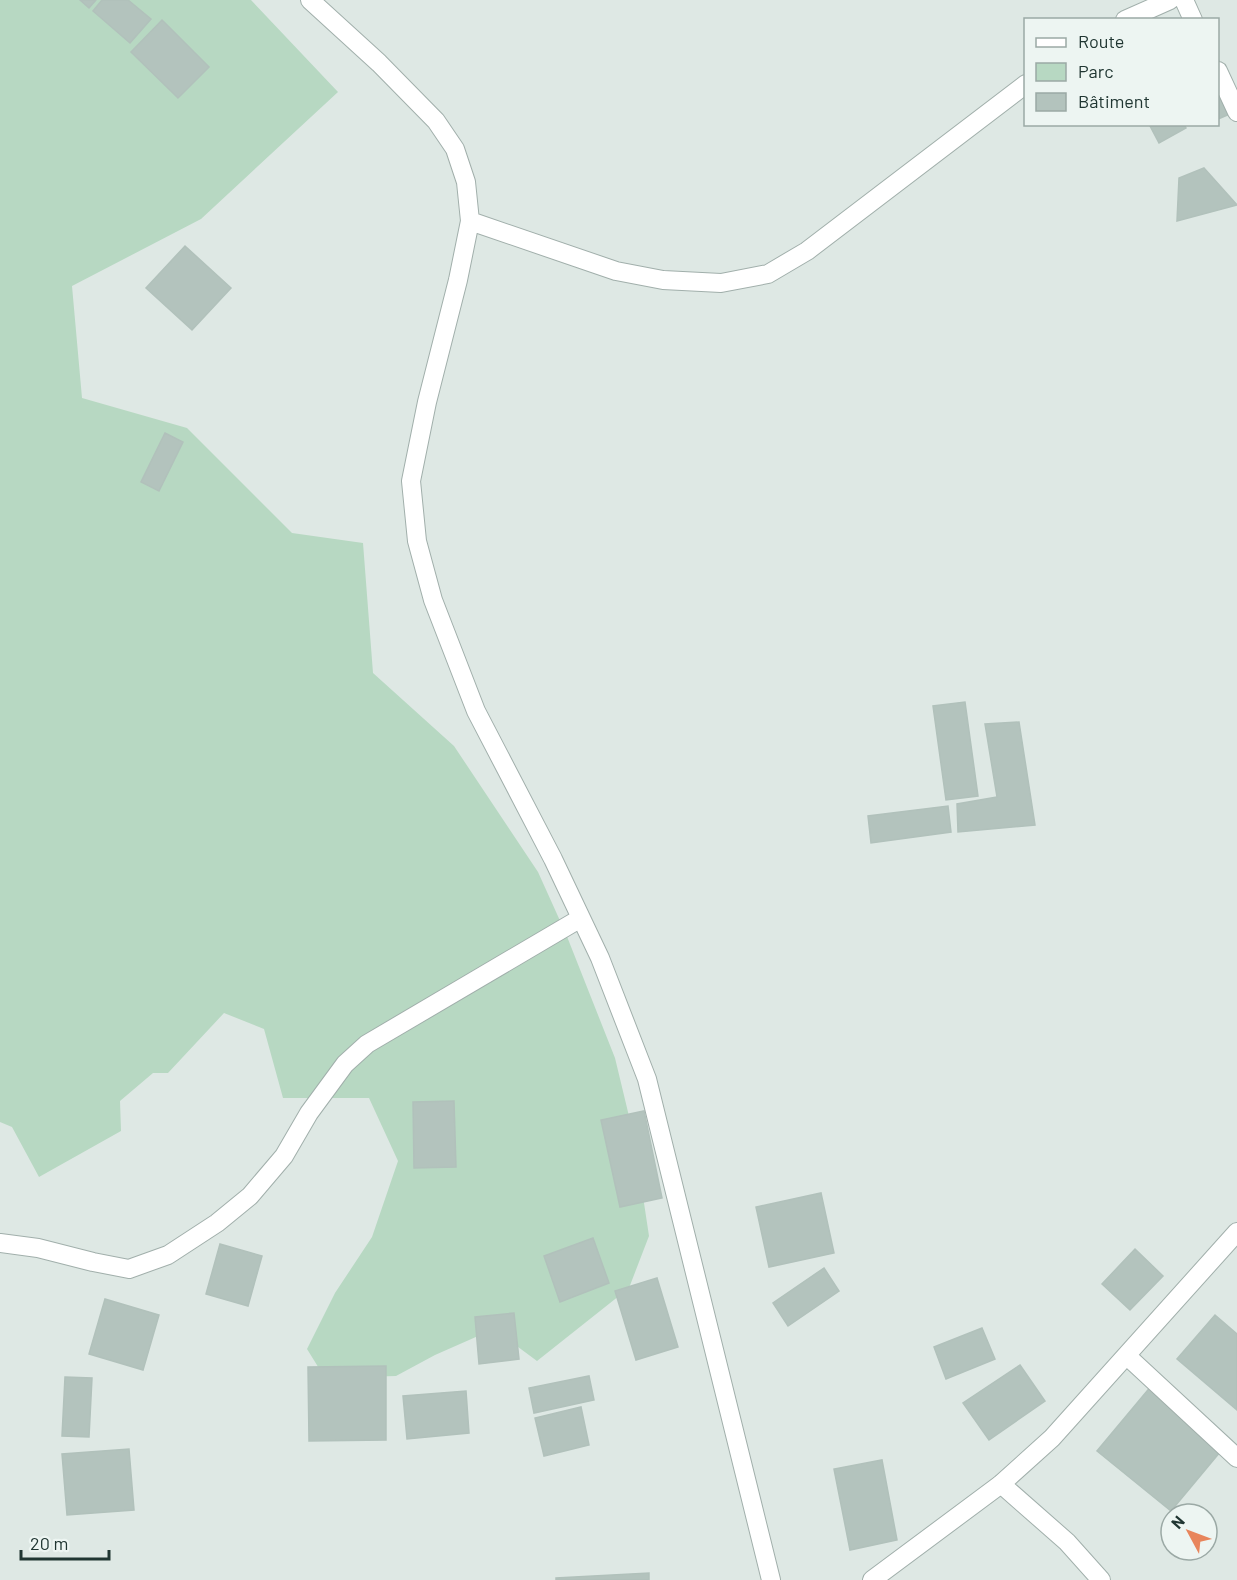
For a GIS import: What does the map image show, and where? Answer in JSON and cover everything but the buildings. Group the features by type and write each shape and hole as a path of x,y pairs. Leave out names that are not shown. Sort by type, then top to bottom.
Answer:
{"street":[{"path":"310,0 379,63 436,121 455,149 466,182 470,221 458,280 427,402 411,481 417,541 433,600 476,711 554,859 600,958 647,1079 771,1580"},
{"path":"1130,18 1170,0"},
{"path":"1184,0 1192,18"},
{"path":"1219,72 1237,112"},
{"path":"470,221 616,271 663,280 722,283 768,274 807,251 1024,86"},
{"path":"0,1243 38,1248 129,1269 168,1255 217,1223 250,1196 284,1156 309,1113 345,1064 367,1044 581,918"},
{"path":"872,1580 1002,1484 1052,1438 1237,1232"},
{"path":"1127,1356 1237,1458"},
{"path":"1002,1484 1067,1542 1101,1580"}],"green space":[{"path":"0,0 251,0 338,92 201,219 72,286 82,398 187,428 292,533 363,543 373,673 454,746 538,872 566,934 615,1058 634,1137 649,1236 629,1288 537,1361 494,1329 435,1355 396,1376 325,1378 307,1349 335,1293 372,1237 398,1161 369,1098 283,1098 264,1029 224,1013 168,1073 153,1073 120,1101 121,1131 39,1177 12,1127 0,1122"}]}
